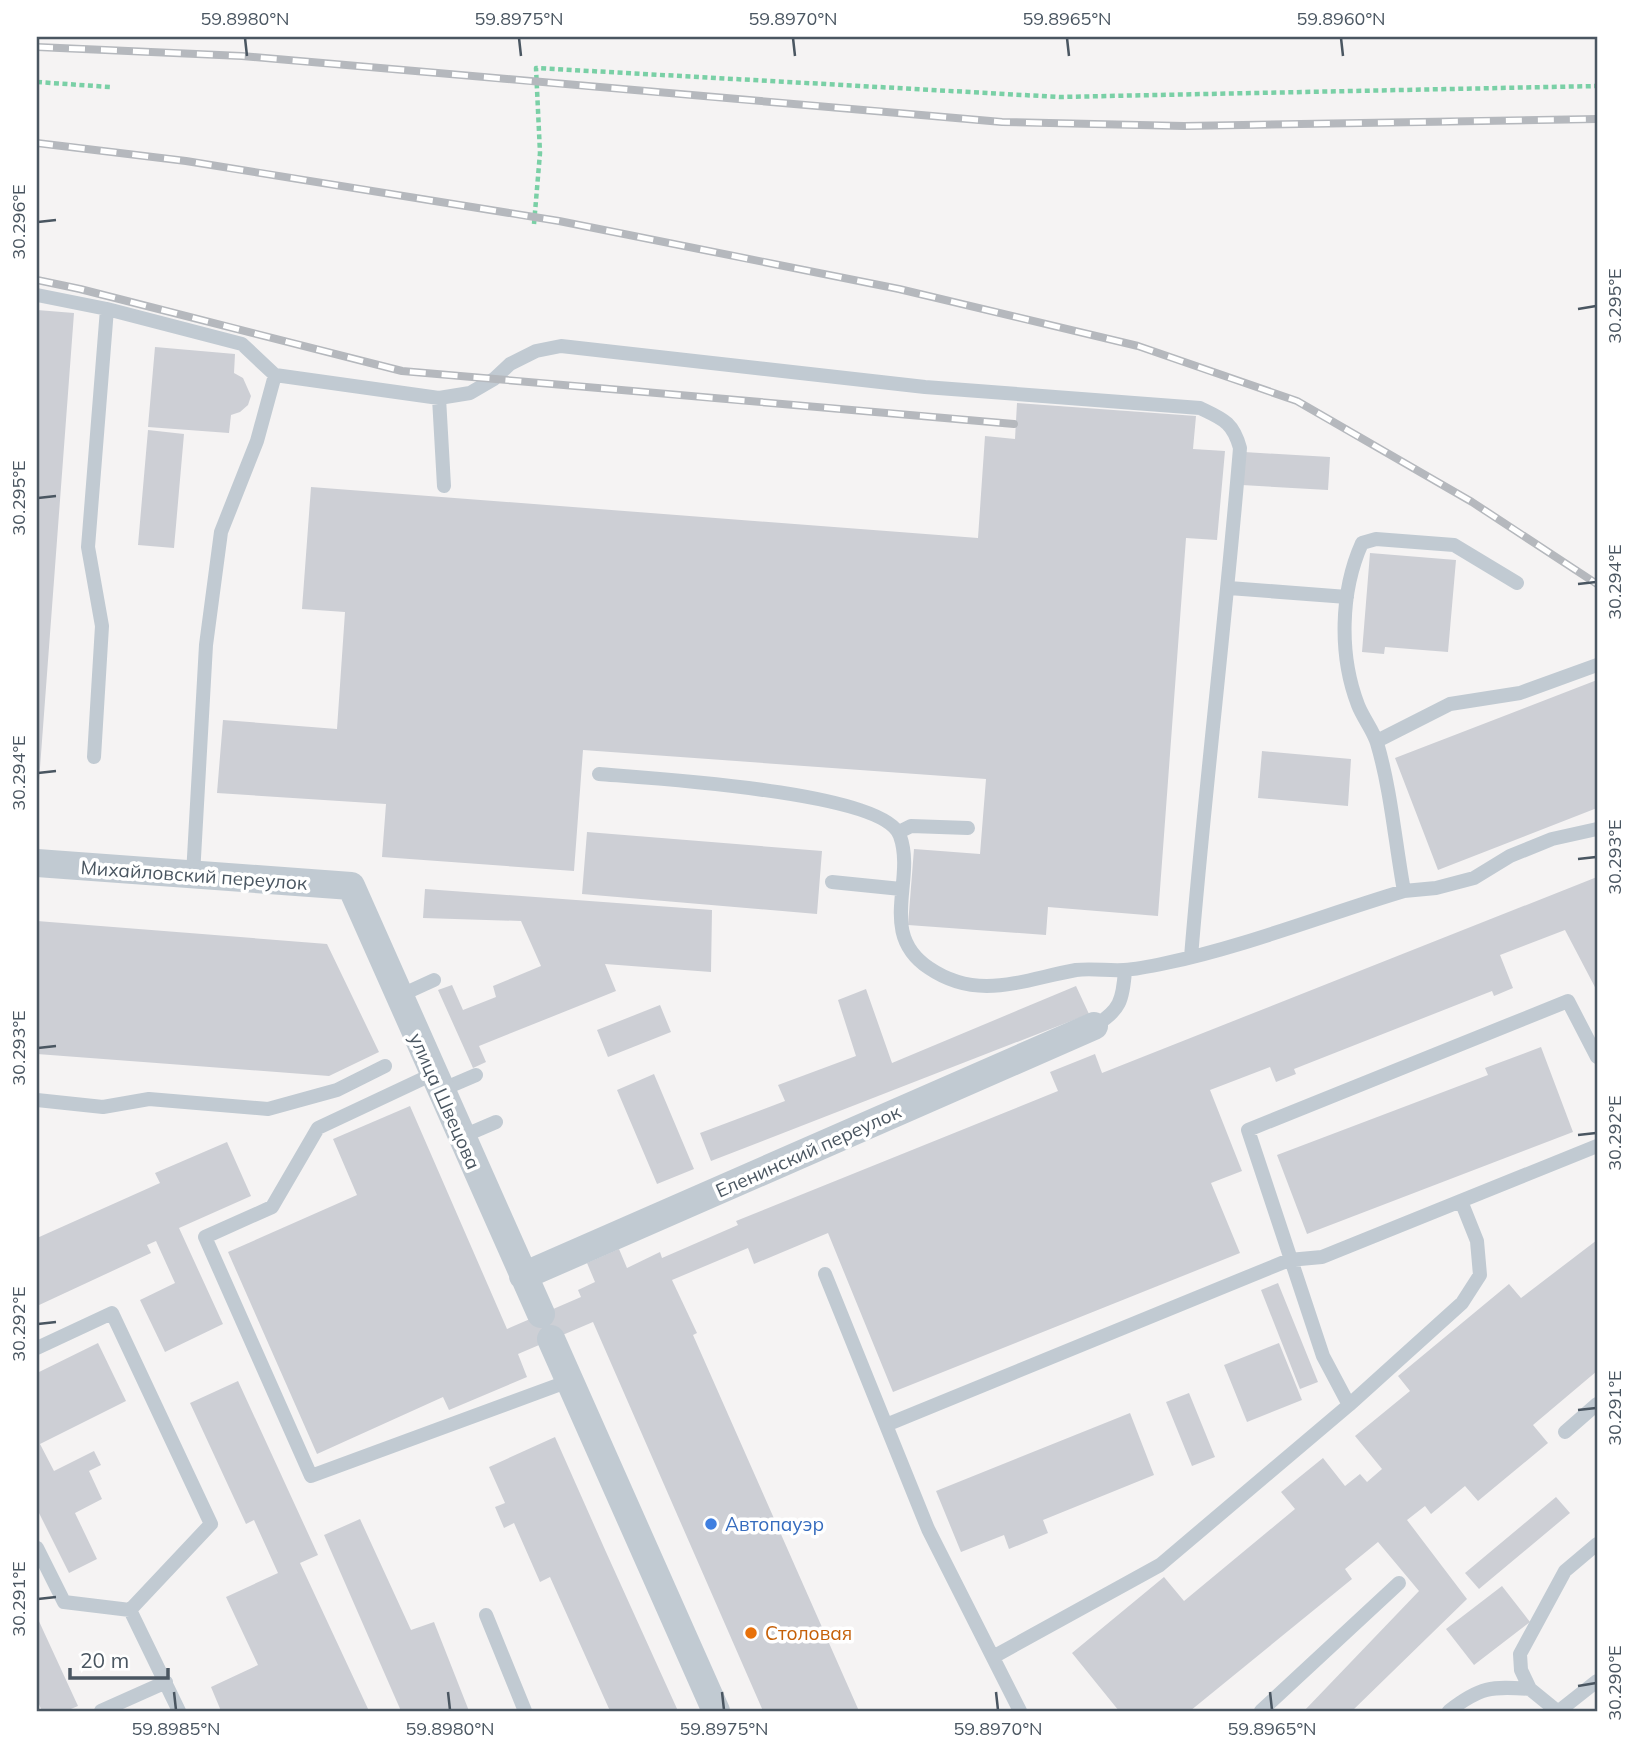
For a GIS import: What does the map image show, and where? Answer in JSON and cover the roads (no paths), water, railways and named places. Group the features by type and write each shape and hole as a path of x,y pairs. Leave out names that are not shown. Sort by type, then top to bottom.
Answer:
{"street":[{"name":"Михайловский переулок","path":"37,863 351,886"},
{"name":"улица Швецова","path":"351,886 716,1711"},
{"name":"Еленинский переулок","path":"523,1276 1094,1026"}],"lane":[{"path":"37,295 107,309 242,344 275,375 439,398 470,393 494,379 509,363 536,351 561,346 925,387 1200,408 1222,418 1235,430 1240,449 1229,588 1202,818 1191,957"},
{"path":"94,757 102,626 88,547 107,309"},
{"path":"193,875 206,645 220,532 257,440 275,375"},
{"path":"439,398 444,486"},
{"path":"1404,891 1377,741 1358,705 1345,660 1347,597 1362,543 1376,539 1454,545 1517,583"},
{"path":"1229,588 1347,597"},
{"path":"1377,741 1450,704 1520,693 1597,665"},
{"path":"599,774 759,787 846,807 883,820 899,832 903,850 900,919 906,944 927,967 955,981 997,988 1080,970 1125,970 1191,957 1404,891 1436,888 1474,878 1510,856 1552,839 1597,829"},
{"path":"899,832 911,826 968,828"},
{"path":"832,882 901,889"},
{"path":"1094,1026 1112,1015 1123,995 1125,970"},
{"path":"399,996 434,979"},
{"path":"1349,1405 1323,1356 1248,1130 1568,1001 1597,1057"},
{"path":"37,1100 103,1107 149,1099 268,1109 337,1090 385,1066"},
{"path":"476,1075 437,1082 318,1128 272,1207 205,1237 311,1476 569,1381"},
{"path":"461,1137 496,1122"},
{"path":"886,1425 1289,1260 1322,1257 1597,1146"},
{"path":"993,1657 1160,1565 1349,1405 1462,1303 1480,1275 1477,1241 1461,1201"},
{"path":"825,1273 928,1529 1020,1711"},
{"path":"37,1348 112,1313 211,1524 130,1610"},
{"path":"1565,1432 1597,1404"},
{"path":"1597,1544 1566,1571 1527,1637 1520,1654 1521,1670 1530,1689 1558,1711 1597,1681"},
{"path":"37,1548 64,1602 130,1610"},
{"path":"1261,1711 1399,1583"},
{"path":"130,1610 179,1711"},
{"path":"486,1615 525,1711"},
{"path":"102,1711 166,1682"},
{"path":"1449,1711 1467,1697 1494,1686 1530,1689"}],"railway":[{"path":"37,47 242,56 1002,122 1184,126 1597,119"},
{"path":"37,143 186,161 559,221 899,289 1138,346 1297,401 1472,502 1597,584"},
{"path":"37,280 402,371 1014,424"}],"place":[{"name":"Автопауэр","path":"711,1524"},
{"name":"Столовая","path":"751,1633"}]}
